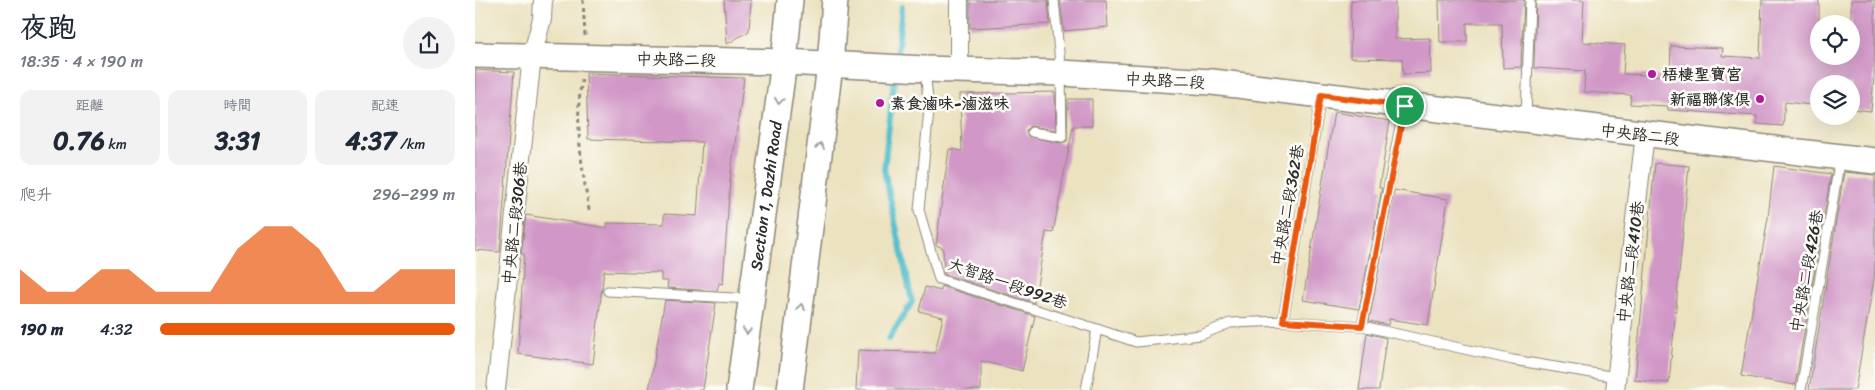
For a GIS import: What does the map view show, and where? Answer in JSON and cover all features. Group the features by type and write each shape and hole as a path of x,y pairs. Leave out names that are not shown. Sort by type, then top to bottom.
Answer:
{"street":[{"name":"中央路二段306巷","path":"496,390 531,56 542,19 543,0"},
{"name":"Section 1, Dazhi Road","path":"739,390 784,62 790,0"},
{"path":"790,390 830,65 835,0"},
{"path":"959,0 959,69"},
{"name":"中央路二段","path":"475,55 784,62 925,70 959,69 1061,73 1212,82 1875,161"},
{"name":"中央路二段410巷","path":"1615,384 1645,134"}],"lane":[{"path":"1032,132 1062,137 1061,73 1055,0"},
{"path":"1525,119 1530,0"},
{"name":"大智路一段992巷","path":"925,70 929,110 919,210 939,279 1097,329"},
{"name":"中央路二段362巷","path":"1283,321 1321,95"},
{"path":"1362,326 1405,106"},
{"name":"中央路二段426巷","path":"1801,390 1841,157"},
{"path":"608,291 751,299"},
{"path":"1086,390 1097,329 1136,342 1201,335 1230,323 1283,321 1362,326 1615,384"}],"path":[{"path":"583,0 586,57 579,91 581,161 589,210"}],"building":[{"path":"724,0 751,0 749,31 727,44"},
{"path":"970,0 1048,0 1050,24 970,28"},
{"path":"1060,0 1106,0 1108,27 1064,31"},
{"path":"1351,0 1395,0 1395,39 1430,38 1431,73 1403,74 1402,59 1350,58"},
{"path":"1439,0 1524,0 1521,67 1503,68 1502,23 1467,23 1467,42 1440,42"},
{"path":"1536,0 1584,0 1582,42 1625,45 1623,74 1670,76 1671,46 1723,48 1722,56 1760,58 1762,0 1819,0 1819,15 1810,15 1810,65 1860,65 1860,15 1851,15 1851,0 1875,0 1875,66 1871,111 1860,110 1860,75 1810,75 1810,105 1785,102 1783,126 1757,124 1757,116 1668,110 1668,106 1630,104 1631,95 1584,92 1585,71 1534,68"},
{"path":"475,70 514,72 500,252 475,250"},
{"path":"586,73 744,78 730,180 723,284 719,283 717,291 667,288 668,281 661,281 661,273 604,271 593,364 518,354 524,254 521,254 526,215 607,228 607,223 664,224 664,214 697,216 702,142 588,139"},
{"path":"1055,92 1056,130 1030,126 1026,130 1028,136 1061,143 1067,141 1068,99 1092,99 1092,126 1073,126 1053,233 1046,232 1034,303 944,274 943,248 936,245 949,149 962,151 960,94"},
{"path":"1334,112 1390,121 1379,188 1382,188 1359,309 1303,300"},
{"path":"1655,163 1689,166 1669,383 1635,380"},
{"path":"1774,166 1831,174 1795,385 1741,376 1768,218"},
{"path":"1844,172 1875,175 1875,273 1855,390 1809,390"},
{"path":"1394,190 1448,199 1428,325 1389,319 1388,325 1369,321"},
{"path":"941,286 1035,316 1022,371 981,361 981,390 856,390 858,350 935,353 943,317 919,311 925,287 941,291"},
{"path":"665,300 716,303 703,390 649,390"},
{"path":"1367,333 1386,338 1379,390 1359,390"}],"waterway":[{"path":"896,64 902,7"},
{"path":"889,339 912,302 884,169 895,73"}],"place":[{"name":"梧棲聖寶宮","path":"1652,74"},
{"name":"新福聯傢俱","path":"1760,99"},
{"name":"素食滷味-滷滋味","path":"880,103"}],"route":[{"path":"1321,95 1405,106 1362,326 1283,321 1321,95"}]}
